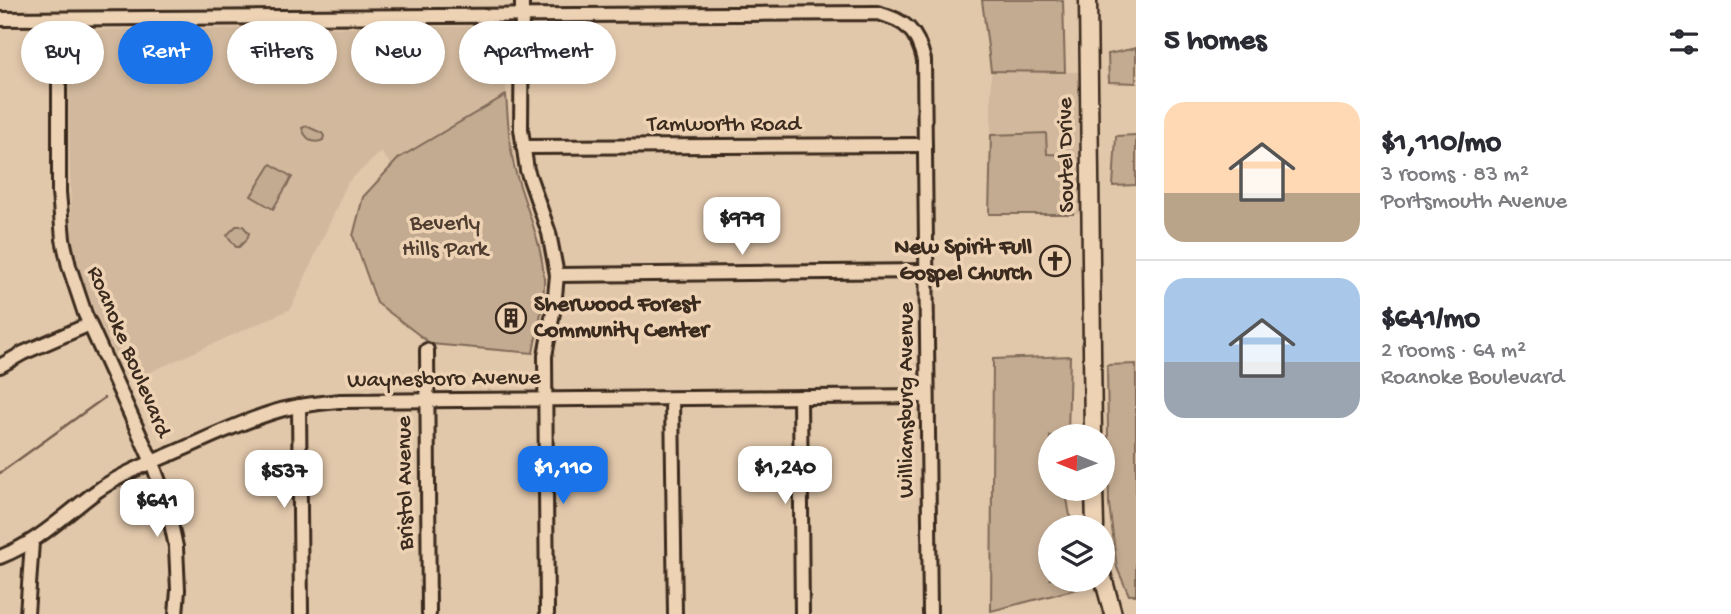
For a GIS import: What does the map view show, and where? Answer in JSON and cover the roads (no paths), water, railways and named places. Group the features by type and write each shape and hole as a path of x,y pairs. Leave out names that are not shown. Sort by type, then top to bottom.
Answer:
{"main road":[{"name":"Soutel Drive","path":"1088,0 1093,424"},
{"path":"1107,592 1113,614"}],"street":[{"path":"522,0 523,147 527,170 549,233 557,275 545,356 547,614"},
{"name":"Williamsburg Avenue","path":"0,19 877,13 902,21 917,38 924,61 930,614"},
{"name":"Roanoke Boulevard","path":"59,19 60,214 63,239 69,266 90,324 152,462 167,504 176,547 176,614"},
{"name":"Tamworth Road","path":"523,147 925,145"},
{"path":"557,275 927,271"},
{"path":"0,366 90,324"},
{"name":"Bristol Avenue","path":"427,350 429,614"},
{"name":"Waynesboro Avenue","path":"0,557 32,542 114,480 247,421 299,406 340,401 928,396"},
{"path":"800,397 802,614"},
{"path":"673,399 675,614"},
{"path":"299,406 301,614"},
{"path":"27,614 32,542"}],"waterway":[{"path":"0,473 104,398"}],"place":[{"name":"New Spirit Full Gospel Church","path":"1055,261"},
{"name":"Sherwood Forest Community Center","path":"511,318"}],"park label":[{"name":"Beverly Hills Park","path":"445,237"}]}
